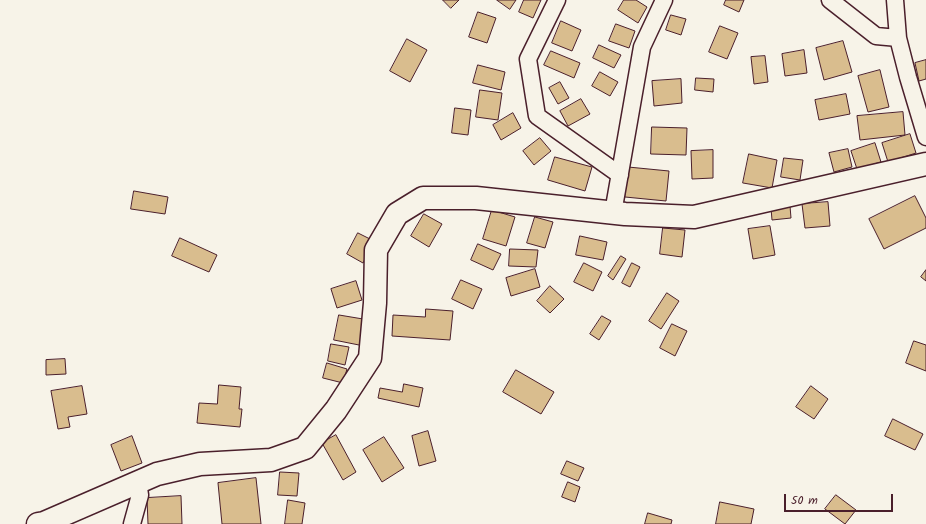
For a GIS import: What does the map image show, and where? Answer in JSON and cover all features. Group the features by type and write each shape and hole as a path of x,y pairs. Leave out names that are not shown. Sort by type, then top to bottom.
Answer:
{"street":[{"path":"557,0 528,59 537,116 620,175"},
{"path":"614,213 642,47 664,0"},
{"path":"830,0 876,36 898,38"},
{"path":"895,0 898,38 926,137"},
{"path":"38,524 44,523 157,474 200,464 271,460 305,448 336,410 370,358 375,303 376,250 397,214 424,198 476,198 614,213 694,217 926,164"},
{"path":"132,524 140,495 138,482"}],"building":[{"path":"443,0 459,0 451,8"},
{"path":"497,0 516,0 510,9"},
{"path":"524,0 541,0 533,18 519,12"},
{"path":"624,0 636,0 647,7 638,23 618,10"},
{"path":"726,0 744,0 739,12 724,5"},
{"path":"478,12 496,18 487,43 469,37"},
{"path":"671,15 686,19 681,35 666,30"},
{"path":"561,21 581,30 572,51 552,43"},
{"path":"616,24 635,31 629,48 609,41"},
{"path":"720,26 738,33 727,59 709,52"},
{"path":"407,39 427,50 410,82 390,71"},
{"path":"843,41 852,72 824,80 816,48"},
{"path":"599,45 621,55 614,68 593,58"},
{"path":"804,50 807,73 785,76 782,54"},
{"path":"551,51 580,63 574,78 544,65"},
{"path":"765,56 768,82 754,84 751,57"},
{"path":"926,60 926,79 919,81 915,63"},
{"path":"478,65 505,72 501,90 473,83"},
{"path":"880,70 889,107 868,112 858,76"},
{"path":"600,72 618,82 610,96 592,86"},
{"path":"696,78 714,79 713,92 695,90"},
{"path":"681,79 682,103 654,106 652,81"},
{"path":"560,82 569,98 558,104 549,88"},
{"path":"480,90 502,93 498,120 476,117"},
{"path":"846,94 850,114 819,120 815,100"},
{"path":"581,99 590,114 568,126 560,111"},
{"path":"455,108 471,110 468,135 452,133"},
{"path":"903,112 905,135 860,140 857,116"},
{"path":"513,113 521,128 501,140 493,125"},
{"path":"652,127 687,128 686,155 651,154"},
{"path":"910,134 916,153 888,162 882,143"},
{"path":"540,138 551,151 534,165 523,151"},
{"path":"875,143 881,162 857,169 851,151"},
{"path":"848,149 852,167 834,172 829,153"},
{"path":"713,150 713,178 692,179 691,151"},
{"path":"749,154 777,160 772,188 743,183"},
{"path":"555,157 592,167 585,191 548,180"},
{"path":"784,158 803,160 800,180 781,177"},
{"path":"628,167 669,171 666,201 625,197"},
{"path":"134,191 168,197 165,214 131,209"},
{"path":"915,196 926,218 926,228 884,249 869,219"},
{"path":"828,202 830,226 805,228 802,204"},
{"path":"790,206 791,218 772,220 771,208"},
{"path":"492,210 515,217 506,246 483,239"},
{"path":"424,214 442,224 429,247 411,236"},
{"path":"535,217 553,222 545,248 527,243"},
{"path":"770,226 775,255 753,259 748,229"},
{"path":"663,228 685,230 682,257 660,254"},
{"path":"358,233 374,241 363,263 347,254"},
{"path":"580,236 607,242 603,260 576,255"},
{"path":"180,238 217,255 209,272 172,256"},
{"path":"478,244 501,254 493,270 471,260"},
{"path":"510,249 538,250 536,267 509,266"},
{"path":"621,256 626,259 613,280 608,276"},
{"path":"584,263 602,272 593,291 574,282"},
{"path":"632,263 640,267 630,287 622,283"},
{"path":"535,269 540,287 511,296 506,278"},
{"path":"926,270 926,281 921,277"},
{"path":"461,280 482,289 473,309 452,299"},
{"path":"356,281 362,300 337,308 331,289"},
{"path":"550,286 564,299 550,313 537,301"},
{"path":"667,293 679,301 661,329 649,321"},
{"path":"426,309 453,311 450,340 392,336 393,315 425,317"},
{"path":"339,315 369,320 364,346 334,340"},
{"path":"602,316 611,321 599,340 590,334"},
{"path":"672,324 687,331 675,356 660,348"},
{"path":"914,341 926,345 926,371 906,363"},
{"path":"331,344 349,347 345,365 328,361"},
{"path":"65,359 66,374 46,375 46,360"},
{"path":"327,363 347,369 343,383 323,378"},
{"path":"516,370 554,392 541,414 503,392"},
{"path":"404,384 423,388 419,407 378,398 380,388 402,392"},
{"path":"219,385 241,387 239,409 242,409 240,427 197,423 199,403 217,404"},
{"path":"82,386 87,414 68,417 70,427 58,429 51,391"},
{"path":"811,386 828,399 814,419 796,407"},
{"path":"893,419 923,434 915,450 885,436"},
{"path":"428,431 436,461 419,466 412,436"},
{"path":"336,435 356,472 343,480 322,443"},
{"path":"132,436 142,463 121,471 111,445"},
{"path":"384,437 404,468 382,482 363,450"},
{"path":"567,461 584,468 578,481 561,474"},
{"path":"280,472 299,473 297,496 278,495"},
{"path":"256,478 261,524 222,524 218,483"},
{"path":"568,482 580,487 575,502 562,497"},
{"path":"836,495 856,510 845,524 825,509"},
{"path":"181,496 182,524 148,524 147,498"},
{"path":"288,500 305,503 302,524 285,524"},
{"path":"720,502 754,509 751,524 716,524"},
{"path":"648,513 672,520 671,524 645,524"}]}
